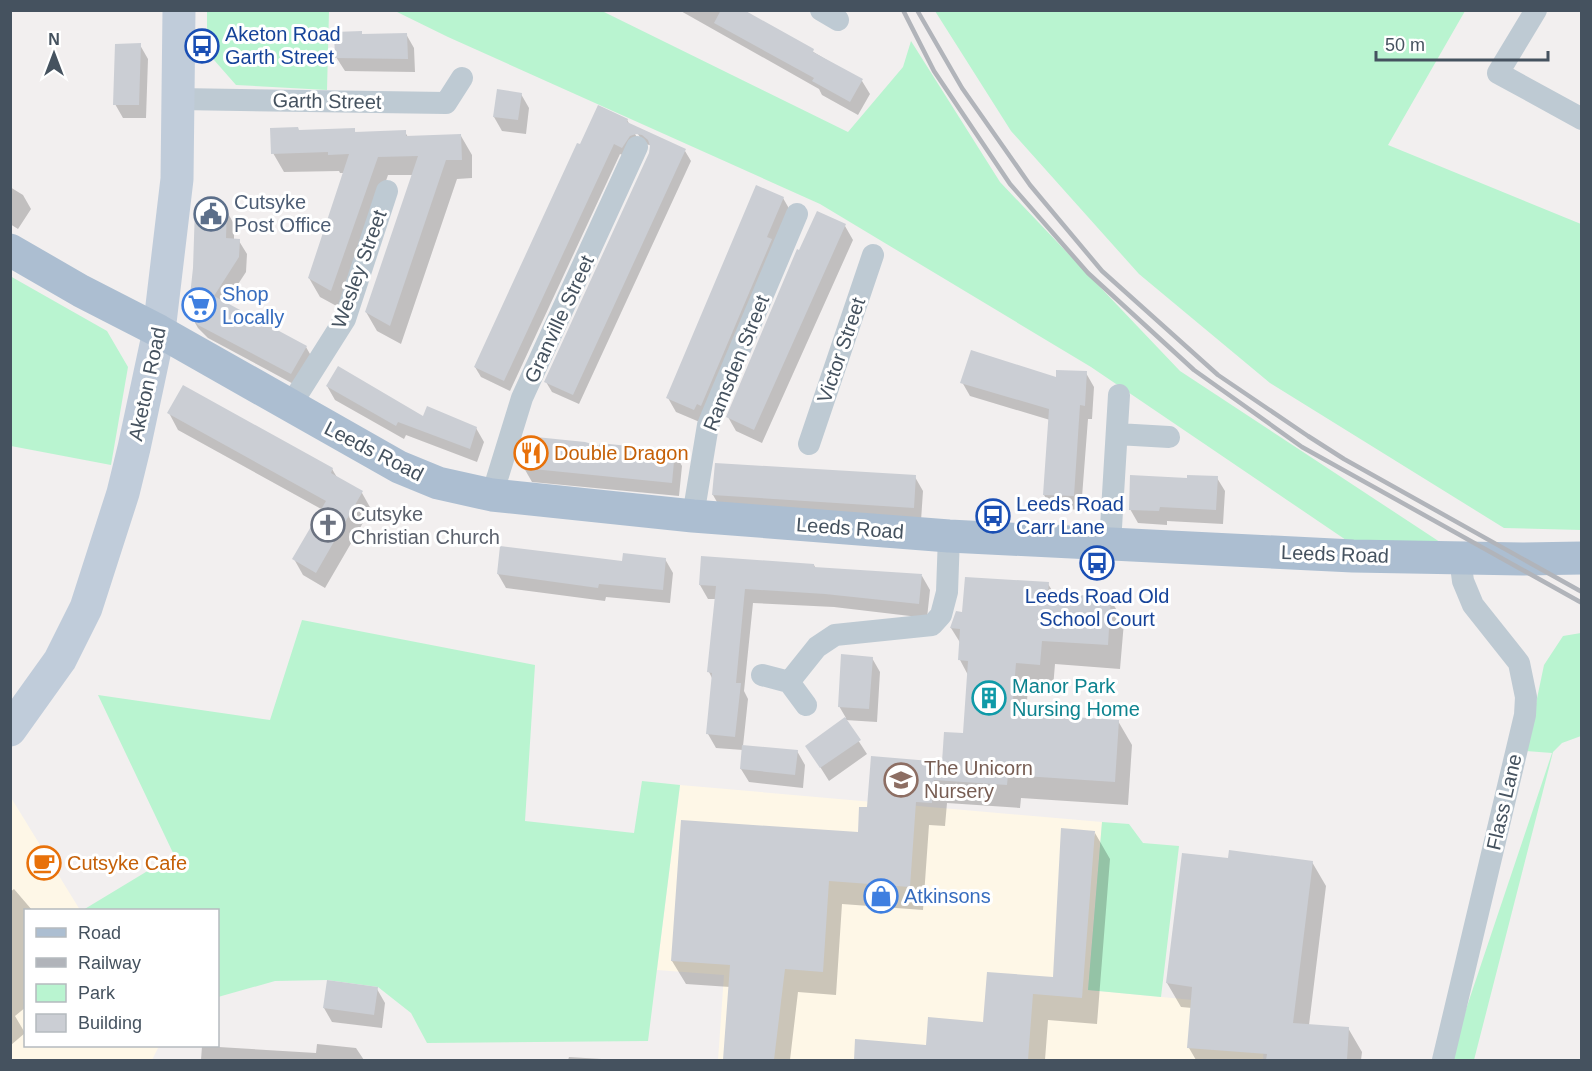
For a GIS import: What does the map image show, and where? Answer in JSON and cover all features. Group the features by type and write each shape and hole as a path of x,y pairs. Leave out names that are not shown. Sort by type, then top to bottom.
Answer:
{"main road":[{"name":"Aketon Road","path":"11,727 60,660 86,608 123,493 159,332 177,179 179,10"},
{"name":"Leeds Road","path":"10,250 399,467 438,483 492,495 693,516 949,536 1353,556 1581,558"}],"street":[{"path":"1536,10 1498,73 1581,119"},
{"name":"Garth Street","path":"178,99 446,103 462,78"},
{"name":"Granville Street","path":"492,495 522,398 637,147"},
{"name":"Wesley Street","path":"290,406 345,319 387,191"},
{"name":"Ramsden Street","path":"693,516 708,424 797,214"},
{"name":"Victor Street","path":"809,444 873,255"},
{"path":"1110,544 1119,395"},
{"path":"1117,434 1169,437"},
{"path":"789,682 817,646 835,635 932,625 941,615 947,591 949,536"},
{"name":"Flass Lane","path":"1443,1060 1524,715 1526,697 1520,663 1473,605 1463,581 1460,558"},
{"path":"762,675 789,682 806,705"}],"shaded area":[{"name":"Atkinsons","path":"680,785 1102,822 1088,990 1267,1007 1263,1060 718,1060 724,975 657,970"},
{"path":"10,796 79,909 24,909 24,1047 158,1047 152,1060 11,1060"}],"green space":[{"path":"207,11 329,11 327,90 236,85 207,52"},
{"path":"395,11 602,11 848,132 903,67 911,41 1000,182 1180,371 1446,546 1346,540 1091,367 820,204"},
{"path":"935,11 1465,11 1388,145 1581,224 1581,530 1504,528 1270,383 1139,274 1011,131"},
{"path":"10,276 107,331 128,367 111,465 11,446"},
{"path":"302,620 535,665 525,821 634,833 642,781 680,785 648,1041 427,1043 411,1013 378,987 327,980 275,981 219,997 219,909 85,909 174,855 98,695 270,720"},
{"path":"1581,633 1581,736 1562,743 1553,752 1474,1060 1449,1060 1552,753 1526,751 1544,665 1563,636"},
{"path":"1102,822 1129,824 1143,843 1179,846 1161,997 1088,990"}],"building":[{"path":"721,10 744,10 863,79 850,102 812,81 814,78 714,23"},
{"path":"362,31 362,34 407,33 408,59 335,58 334,32"},
{"path":"141,43 139,105 113,105 115,44"},
{"path":"497,89 522,93 518,120 493,117"},
{"path":"598,105 628,119 627,122 686,149 573,395 544,382 649,153 648,140 642,135 630,136 622,148 614,144 504,381 474,367 577,143 580,144"},
{"path":"298,127 299,130 355,128 355,132 406,130 406,136 461,134 462,160 446,160 390,326 365,312 418,156 378,157 331,291 308,278 349,154 328,155 328,152 271,154 270,128"},
{"path":"756,185 784,197 767,237 772,239 701,406 697,404 694,410 666,398"},
{"path":"195,208 227,209 226,238 240,239 239,257 214,296 307,346 291,374 198,325 188,314 193,268"},
{"path":"817,211 846,224 754,430 726,417 797,249 799,250"},
{"path":"971,350 1056,377 1056,370 1087,371 1085,406 1080,405 1074,496 1043,495 1049,409 960,383"},
{"path":"338,366 423,416 427,406 477,427 470,449 398,422 396,426 326,386"},
{"path":"183,385 333,468 331,473 363,491 316,573 292,559 326,501 167,413"},
{"path":"526,436 585,442 599,446 600,443 675,451 672,483 523,468"},
{"path":"715,463 916,475 914,508 712,495"},
{"path":"1130,475 1187,478 1187,475 1218,476 1216,510 1160,507 1159,511 1129,510"},
{"path":"500,546 622,561 623,553 666,558 663,590 599,584 598,588 497,574"},
{"path":"701,556 922,574 919,604 825,594 745,589 736,683 741,683 735,737 706,734 712,673 707,672 716,586 699,585"},
{"path":"965,577 1049,582 1048,593 1111,597 1108,645 1042,641 1040,665 1016,663 1012,713 1119,720 1115,782 1008,775 1007,785 934,780 932,803 916,802 910,887 829,881 823,972 785,969 774,1060 723,1060 730,965 671,961 681,820 858,832 859,807 867,807 871,756 942,762 944,732 963,733 968,661 958,660 960,629 950,628 956,611 962,612"},
{"path":"841,654 873,657 869,709 838,707"},
{"path":"845,717 861,740 820,768 805,746"},
{"path":"742,745 798,750 795,775 740,769"},
{"path":"1061,828 1095,831 1082,998 1033,994 1028,1060 854,1060 855,1039 926,1045 928,1017 983,1022 987,972 1053,977"},
{"path":"1229,850 1313,861 1293,1023 1349,1027 1347,1060 1266,1060 1267,1054 1187,1048 1192,987 1166,983 1182,853 1228,858"},
{"path":"327,980 378,987 374,1015 323,1008"}],"railway":[{"path":"903,10 934,71 1010,184 1088,273 1194,370 1302,447 1582,603"},
{"path":"917,10 962,88 1030,185 1102,271 1218,375 1344,459 1582,592"}],"place":[{"name":"Aketon Road Garth Street","path":"202,46"},
{"name":"Cutsyke Post Office","path":"211,214"},
{"name":"Shop Locally","path":"199,305"},
{"name":"Double Dragon","path":"531,453"},
{"name":"Leeds Road Carr Lane","path":"993,516"},
{"name":"Cutsyke Christian Church","path":"328,525"},
{"name":"Leeds Road Old School Court","path":"1097,563"},
{"name":"Manor Park Nursing Home","path":"989,698"},
{"name":"The Unicorn Nursery","path":"901,780"},
{"name":"Cutsyke Cafe","path":"44,863"},
{"name":"Atkinsons","path":"881,896"}]}
